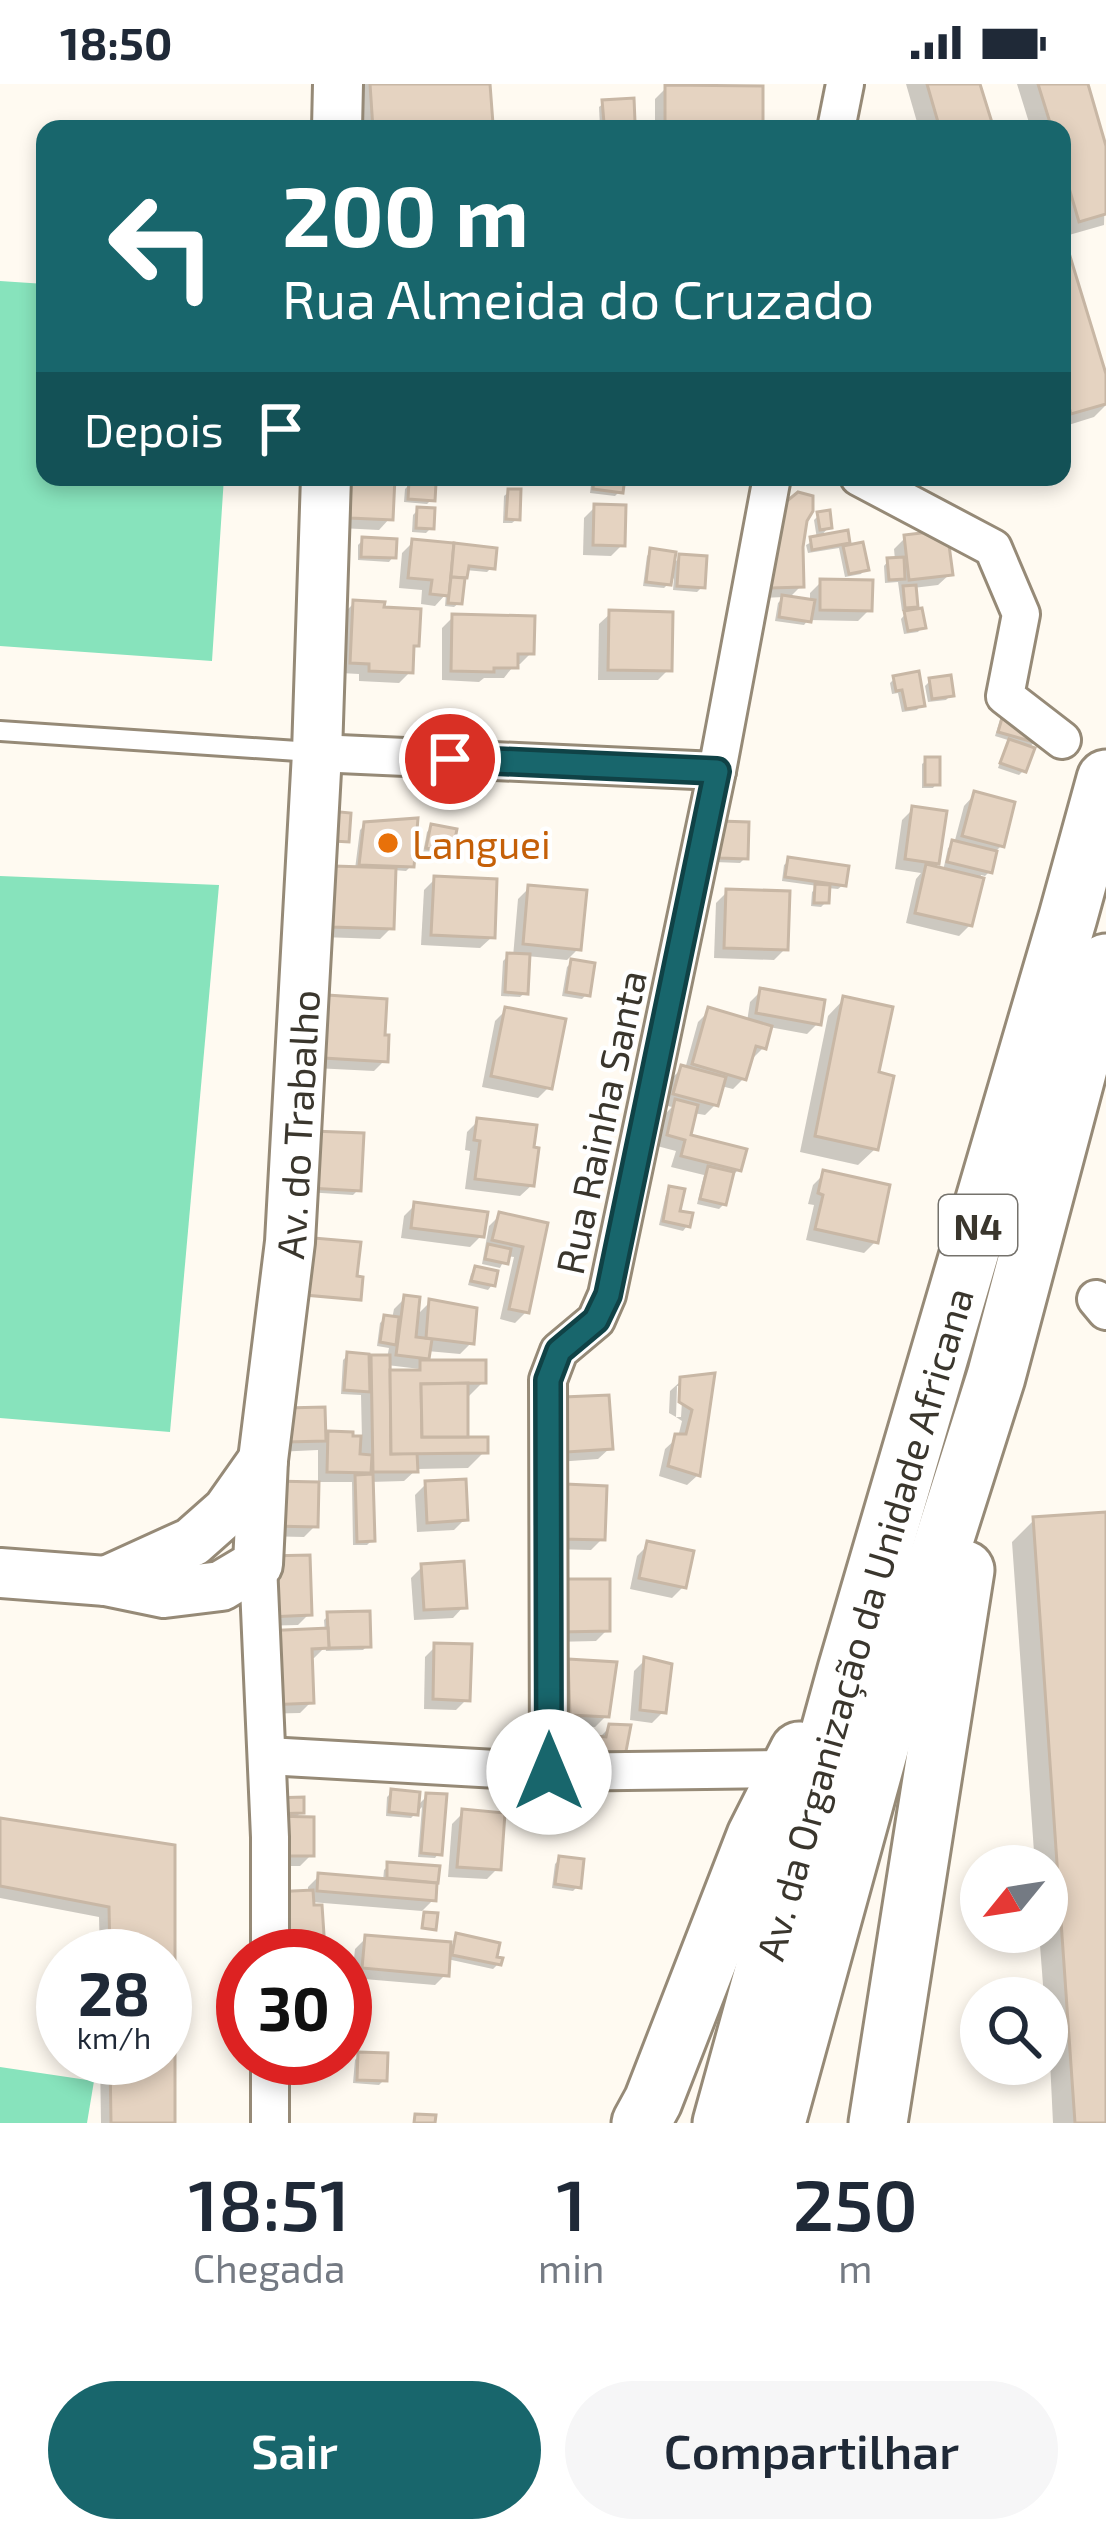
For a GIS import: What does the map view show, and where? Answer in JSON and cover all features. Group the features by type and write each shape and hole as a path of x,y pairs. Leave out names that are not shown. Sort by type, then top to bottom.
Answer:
{"highway":[{"name":"Av. da Organização da Unidade Africana","path":"722,2123 847,1670 1106,779"},
{"name":"Av. da Organização da Unidade Africana","path":"776,2123 887,1720 996,1376 1106,964"},
{"path":"878,2123 996,1376"},
{"path":"641,2123 756,1836 847,1670"}],"main road":[{"path":"337,120 338,84"},
{"name":"Av. do Trabalho","path":"0,1573 106,1581 192,1542 227,1511 263,1460 290,1242 317,753 326,486"},
{"path":"106,1581 164,1593 220,1586 258,1564 263,1460"}],"street":[{"path":"838,120 844,84"},
{"name":"Rua Rainha Santa","path":"549,1772 548,1380 559,1351 596,1320 608,1295 717,771 770,486"},
{"path":"876,486 993,548 1021,614 1005,695 1062,740"},
{"path":"317,753 717,771"},
{"path":"258,1564 270,1929"},
{"path":"267,1756 549,1772 789,1769"},
{"path":"270,2085 270,2123"}],"lane":[{"path":"0,731 317,753"}],"green space":[{"path":"0,281 36,283 36,486 223,486 212,661 0,646"},
{"path":"0,876 219,885 170,1432 0,1418"},
{"path":"0,2067 36,2072 36,2085 93,2085 87,2123 0,2123"}],"building":[{"path":"370,84 490,84 493,120 372,120"},
{"path":"927,84 980,84 991,120 937,120"},
{"path":"1038,84 1088,84 1106,146 1106,214 1079,222 1071,195 1071,120 1049,120"},
{"path":"665,85 763,86 763,120 665,120"},
{"path":"634,98 635,120 604,120 602,100"},
{"path":"1071,259 1106,374 1106,404 1071,414"},
{"path":"351,486 395,486 393,520 350,518"},
{"path":"409,486 436,486 435,501 408,499"},
{"path":"593,486 624,486 623,493"},
{"path":"508,489 521,489 520,520 506,519"},
{"path":"798,492 813,496 803,547 804,587 770,588 782,505"},
{"path":"594,504 626,505 625,546 593,545"},
{"path":"417,507 435,508 434,529 416,528"},
{"path":"830,510 832,528 820,530 817,512"},
{"path":"848,530 850,543 812,550 810,537"},
{"path":"947,530 953,575 909,580 904,535"},
{"path":"362,537 397,539 396,558 361,557"},
{"path":"412,539 454,543 449,596 430,594 432,580 408,578"},
{"path":"863,542 869,570 849,574 843,546"},
{"path":"454,543 497,548 495,569 469,566 467,578 451,577"},
{"path":"650,548 676,552 671,585 646,582"},
{"path":"679,554 707,556 705,588 677,586"},
{"path":"904,557 905,579 889,580 887,558"},
{"path":"451,577 465,578 462,604 448,603"},
{"path":"820,579 873,580 872,611 820,610"},
{"path":"916,585 918,607 905,608 903,586"},
{"path":"782,595 815,600 811,622 779,617"},
{"path":"353,600 421,609 413,673 369,671 369,664 350,663"},
{"path":"922,608 926,628 908,631 904,611"},
{"path":"609,610 673,612 672,671 608,670"},
{"path":"452,614 535,616 534,654 518,654 518,668 451,671"},
{"path":"919,671 925,706 906,709 893,676"},
{"path":"951,675 954,696 932,699 929,678"},
{"path":"1005,708 1037,743 998,732"},
{"path":"1009,739 1035,748 1026,772 1000,763"},
{"path":"925,757 940,757 940,785 925,785"},
{"path":"974,791 1015,802 1004,847 962,836"},
{"path":"912,806 947,811 939,864 905,859"},
{"path":"319,810 351,813 349,842 316,840"},
{"path":"418,818 414,867 359,865 364,822"},
{"path":"719,821 749,822 748,859 719,858"},
{"path":"431,824 457,829 452,854 426,848"},
{"path":"952,840 997,851 992,873 947,862"},
{"path":"788,857 849,866 846,886 785,877"},
{"path":"926,864 984,878 972,926 915,913"},
{"path":"333,866 396,868 394,929 331,927"},
{"path":"434,876 497,879 495,938 431,935"},
{"path":"815,884 830,885 829,903 814,903"},
{"path":"528,885 587,890 581,950 523,944"},
{"path":"726,889 790,891 788,950 724,948"},
{"path":"507,953 530,954 528,994 505,992"},
{"path":"571,959 595,963 590,996 566,992"},
{"path":"760,988 825,1000 821,1025 756,1013"},
{"path":"327,995 387,999 388,1062 324,1058"},
{"path":"843,996 893,1007 879,1072 894,1076 878,1150 815,1136"},
{"path":"505,1007 566,1019 552,1089 491,1076"},
{"path":"708,1007 772,1026 766,1049 756,1046 746,1080 692,1064"},
{"path":"681,1065 726,1077 718,1106 673,1094"},
{"path":"675,1099 698,1105 691,1135 747,1149 741,1171 681,1156 685,1140 667,1135"},
{"path":"477,1118 537,1125 534,1186 475,1179 480,1141 474,1140"},
{"path":"312,1131 364,1133 361,1191 309,1188"},
{"path":"708,1166 734,1172 726,1205 700,1199"},
{"path":"823,1170 890,1185 878,1243 815,1229"},
{"path":"669,1186 685,1189 680,1211 693,1213 690,1227 663,1221"},
{"path":"414,1202 488,1212 484,1237 411,1228"},
{"path":"499,1212 548,1223 529,1313 509,1309 523,1247 492,1240"},
{"path":"302,1237 361,1242 357,1276 363,1277 361,1300 305,1295"},
{"path":"488,1244 511,1249 508,1264 485,1259"},
{"path":"475,1266 498,1271 495,1286 471,1281"},
{"path":"404,1295 420,1297 416,1337 432,1339 429,1359 396,1355"},
{"path":"429,1299 477,1308 474,1344 426,1338"},
{"path":"384,1315 399,1317 396,1345 380,1342"},
{"path":"347,1352 369,1354 370,1392 344,1390"},
{"path":"371,1355 390,1355 391,1454 417,1453 418,1472 373,1472"},
{"path":"420,1360 486,1360 486,1383 421,1384 422,1437 488,1437 488,1453 391,1454 390,1370 420,1370"},
{"path":"715,1373 700,1476 668,1466 675,1434 686,1434 692,1410 679,1402 680,1377"},
{"path":"468,1383 468,1437 422,1437 421,1384"},
{"path":"609,1395 613,1449 567,1452 564,1397"},
{"path":"325,1407 326,1441 286,1442 285,1408"},
{"path":"328,1431 361,1436 360,1454 372,1455 371,1473 327,1472"},
{"path":"373,1474 375,1541 357,1542 355,1475"},
{"path":"466,1479 468,1520 427,1523 425,1481"},
{"path":"272,1481 319,1482 318,1527 271,1526"},
{"path":"565,1484 607,1486 605,1540 562,1539"},
{"path":"1106,1512 1106,2123 1075,2123 1063,1953 1068,1953 1068,1845 1056,1845 1033,1517"},
{"path":"647,1541 694,1551 686,1588 639,1578"},
{"path":"310,1555 312,1615 268,1617 266,1556"},
{"path":"464,1561 467,1608 424,1610 421,1564"},
{"path":"561,1579 610,1579 610,1631 561,1632"},
{"path":"370,1611 371,1647 329,1648 327,1612"},
{"path":"328,1628 329,1648 312,1649 314,1703 267,1705 263,1631"},
{"path":"434,1643 472,1644 470,1701 433,1699"},
{"path":"644,1657 672,1664 666,1713 640,1710"},
{"path":"568,1659 617,1662 609,1717 570,1715"},
{"path":"560,1716 576,1719 574,1734 606,1737 609,1724 631,1725 623,1767 557,1761"},
{"path":"391,1789 420,1792 418,1815 389,1812"},
{"path":"426,1793 447,1794 442,1855 421,1853"},
{"path":"304,1797 304,1813 271,1814 271,1798"},
{"path":"462,1809 505,1813 501,1870 457,1867"},
{"path":"272,1816 314,1817 314,1856 272,1856"},
{"path":"0,1818 175,1845 175,1929 109,1929 109,1907 0,1886"},
{"path":"559,1856 584,1859 581,1888 555,1884"},
{"path":"387,1862 440,1866 438,1883 387,1878"},
{"path":"318,1873 437,1883 436,1901 317,1891"},
{"path":"313,1890 314,1905 322,1905 324,1929 274,1929 272,1892"},
{"path":"424,1912 438,1913 436,1930 422,1928"},
{"path":"456,1933 500,1943 497,1957 503,1958 501,1965 452,1955"},
{"path":"372,1936 451,1942 449,1976 372,1969"},
{"path":"372,2052 388,2053 387,2081 372,2080"},
{"path":"110,2085 175,2085 175,2123 111,2123"},
{"path":"415,2114 436,2115 435,2123 414,2123"}],"place":[{"name":"Languei","path":"388,843"}],"route":[{"path":"450,759 717,771 608,1295 596,1320 559,1351 548,1380 549,1772"}]}
